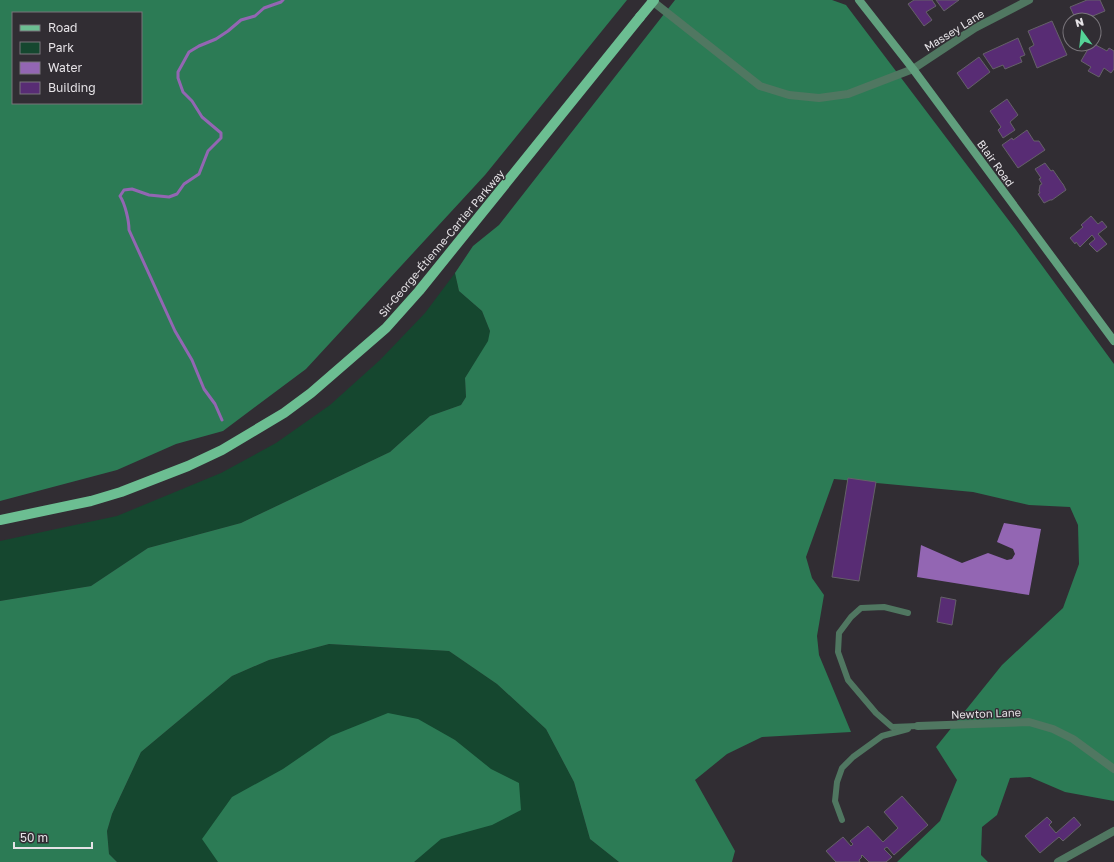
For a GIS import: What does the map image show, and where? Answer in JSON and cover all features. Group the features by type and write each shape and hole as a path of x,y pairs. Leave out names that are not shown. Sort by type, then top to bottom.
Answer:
{"main road":[{"name":"Sir-George-Étienne-Cartier Parkway","path":"0,520 91,501 156,479 188,466 222,450 284,413 311,393 386,328 419,291 654,0"}],"street":[{"name":"Massey Lane","path":"651,0 760,86 789,95 819,98 848,94 913,69 975,28 1029,0"},
{"name":"Blair Road","path":"860,0 913,69 1114,341"},
{"name":"Newton Lane","path":"918,726 1029,722 1053,729 1073,739 1114,769"},
{"path":"1058,862 1114,832"}],"lane":[{"path":"908,613 884,607 861,608 851,617 839,633 838,652 848,680 876,713 892,727 918,726"},
{"path":"842,820 835,800 837,782 842,768 853,757 882,736 918,726"}],"green space":[{"path":"0,0 627,0 485,175 306,369 223,431 176,444 117,470 0,501"},
{"path":"675,0 832,0 846,5 1016,230 1114,364 1114,801 1065,792 1030,777 1010,778 997,815 982,827 981,855 988,862 897,862 940,821 957,780 936,747 1002,665 1063,608 1079,564 1078,525 1070,507 1029,505 973,492 834,479 806,557 812,578 824,595 817,636 819,655 851,732 762,737 727,754 695,780 735,851 732,862 619,862 590,839 574,782 546,729 497,684 449,651 329,644 269,660 232,676 141,752 112,814 107,831 109,854 117,862 0,862 0,601 91,586 148,548 241,523 390,452 430,416 461,405 466,397 465,378 488,341 490,331 482,311 459,291 455,273 473,246 499,225"},
{"path":"455,273 459,291 482,311 490,331 489,341 465,378 466,397 461,405 430,416 390,452 241,523 148,548 91,586 0,601 0,541 117,516 221,473 276,443 330,405 380,360 425,313"},
{"path":"329,644 449,651 497,684 546,729 574,782 590,839 619,862 117,862 109,854 107,831 112,814 141,752 232,676 269,660"},
{"path":"388,713 418,719 455,740 491,769 519,783 521,810 492,825 441,839 414,862 218,862 202,839 232,797 283,769 331,736"}],"water":[{"path":"1004,523 1041,529 1029,595 917,577 921,545 962,563 988,553 1007,560 1012,559 1015,554 1013,549 997,542"}],"building":[{"path":"914,0 932,0 936,6 926,12 932,20 924,26 908,4"},
{"path":"936,0 959,0 944,11"},
{"path":"1087,0 1100,0 1105,11 1072,12 1070,7"},
{"path":"1052,21 1062,44 1062,52 1066,52 1067,55 1037,68 1029,48 1034,45 1028,31"},
{"path":"1018,38 1025,55 1020,57 1022,62 1005,69 1003,65 993,69 983,54"},
{"path":"1102,48 1107,51 1109,48 1114,51 1114,69 1111,73 1104,68 1099,77 1088,71 1091,67 1081,61 1086,52 1102,52"},
{"path":"979,57 990,72 968,89 957,73"},
{"path":"1007,99 1018,115 1010,122 1015,130 1003,138 998,130 1001,127 990,111"},
{"path":"1027,130 1034,141 1039,141 1045,150 1018,168 1002,145 1012,138 1013,140"},
{"path":"1045,163 1051,171 1053,170 1066,190 1052,200 1044,203 1038,194 1040,193 1040,185 1042,184 1039,179 1041,178 1035,169"},
{"path":"1091,216 1098,224 1102,221 1107,227 1098,234 1107,244 1097,252 1089,244 1095,239 1092,235 1080,247 1070,238 1083,227 1081,225"},
{"path":"848,478 876,482 859,581 832,577"},
{"path":"941,597 956,600 952,625 937,622"},
{"path":"902,796 928,825 894,855 887,847 884,849 892,857 886,862 869,862 862,855 859,860 860,862 836,862 826,851 843,837 851,846 853,844 850,841 868,826 883,842 898,828 884,812"},
{"path":"1047,817 1052,822 1049,825 1056,833 1074,817 1081,825 1063,841 1059,837 1040,853 1025,836"}],"waterway":[{"path":"222,420 215,404 204,389 192,360 175,331 129,230 124,203 120,196 124,190 132,189 149,195 169,197 177,194 184,184 199,174 208,151 221,138 221,133 202,117 192,101 183,92 178,78 178,72 189,52 216,39 241,20 255,16 264,8 283,0"}]}
